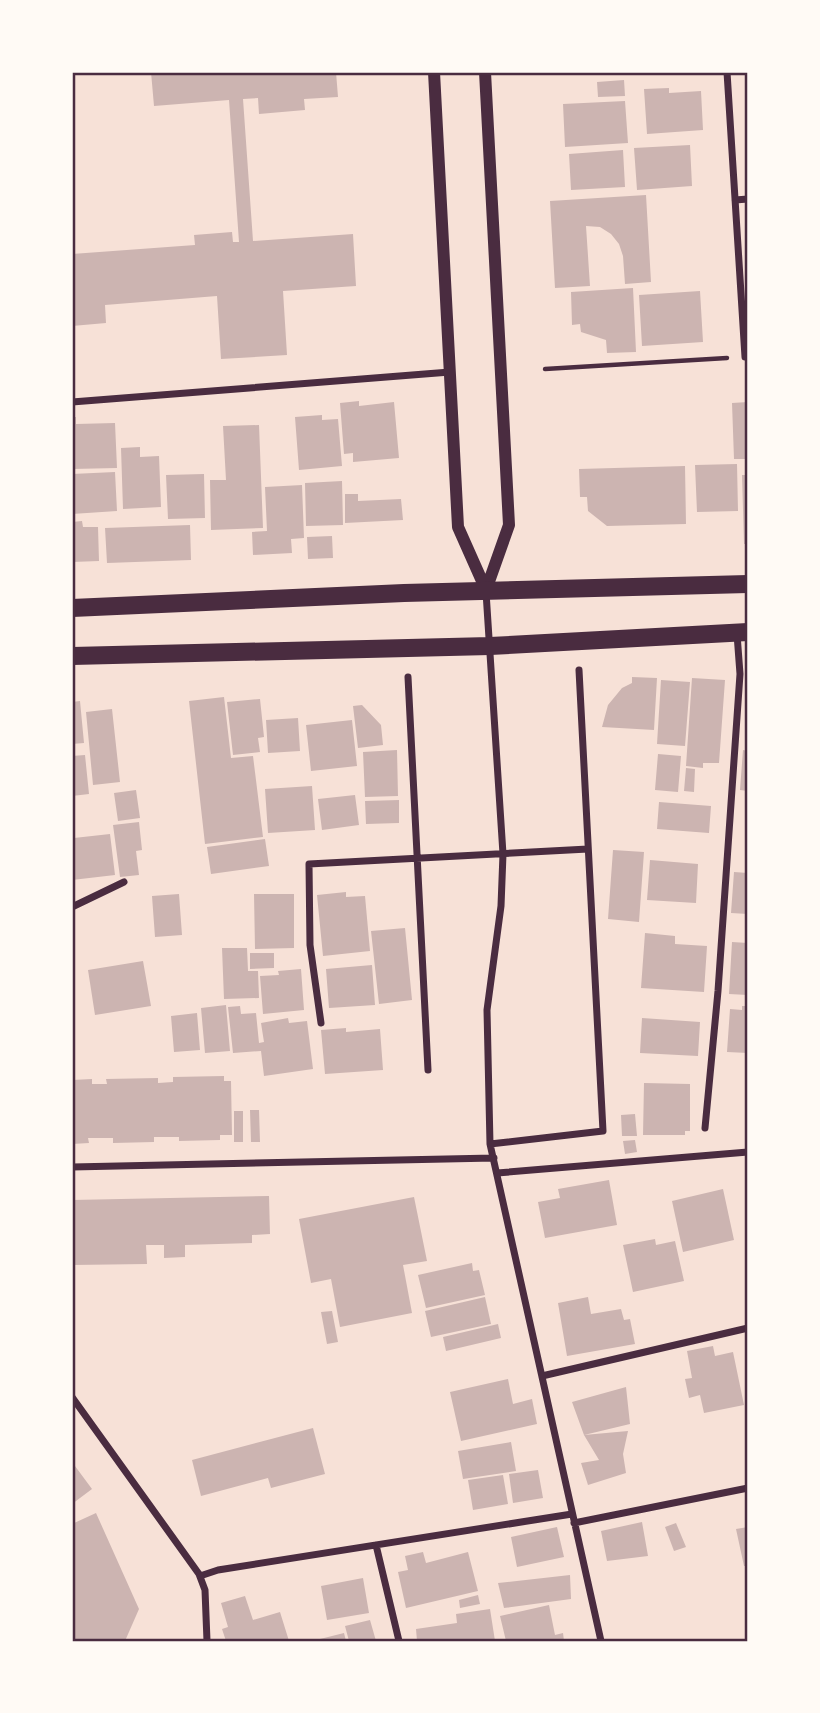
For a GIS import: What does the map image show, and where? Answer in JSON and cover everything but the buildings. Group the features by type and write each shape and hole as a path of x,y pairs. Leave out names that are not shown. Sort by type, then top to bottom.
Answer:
{"main road":[{"path":"72,608 486,590 748,583"},
{"path":"72,656 490,646 743,633"}],"street":[{"path":"434,72 458,527 486,590 503,854 501,906 487,1010 486,1063 491,1144 601,1641"},
{"path":"485,72 509,525 486,590"},
{"path":"727,72 747,357"},
{"path":"735,200 748,200"},
{"path":"72,402 394,374 450,372"},
{"path":"705,1128 718,991 743,633"},
{"path":"491,1144 603,1131 579,670"},
{"path":"408,677 429,1070"},
{"path":"321,1023 310,945 309,864 588,849"},
{"path":"72,907 124,882"},
{"path":"497,1173 748,1152"},
{"path":"72,1167 494,1158"},
{"path":"542,1376 748,1328"},
{"path":"72,1397 190,1558 200,1576 205,1590 207,1641"},
{"path":"574,1522 748,1488"},
{"path":"200,1576 218,1570 572,1514"},
{"path":"376,1545 399,1641"}],"path":[{"path":"545,369 747,357"}]}
